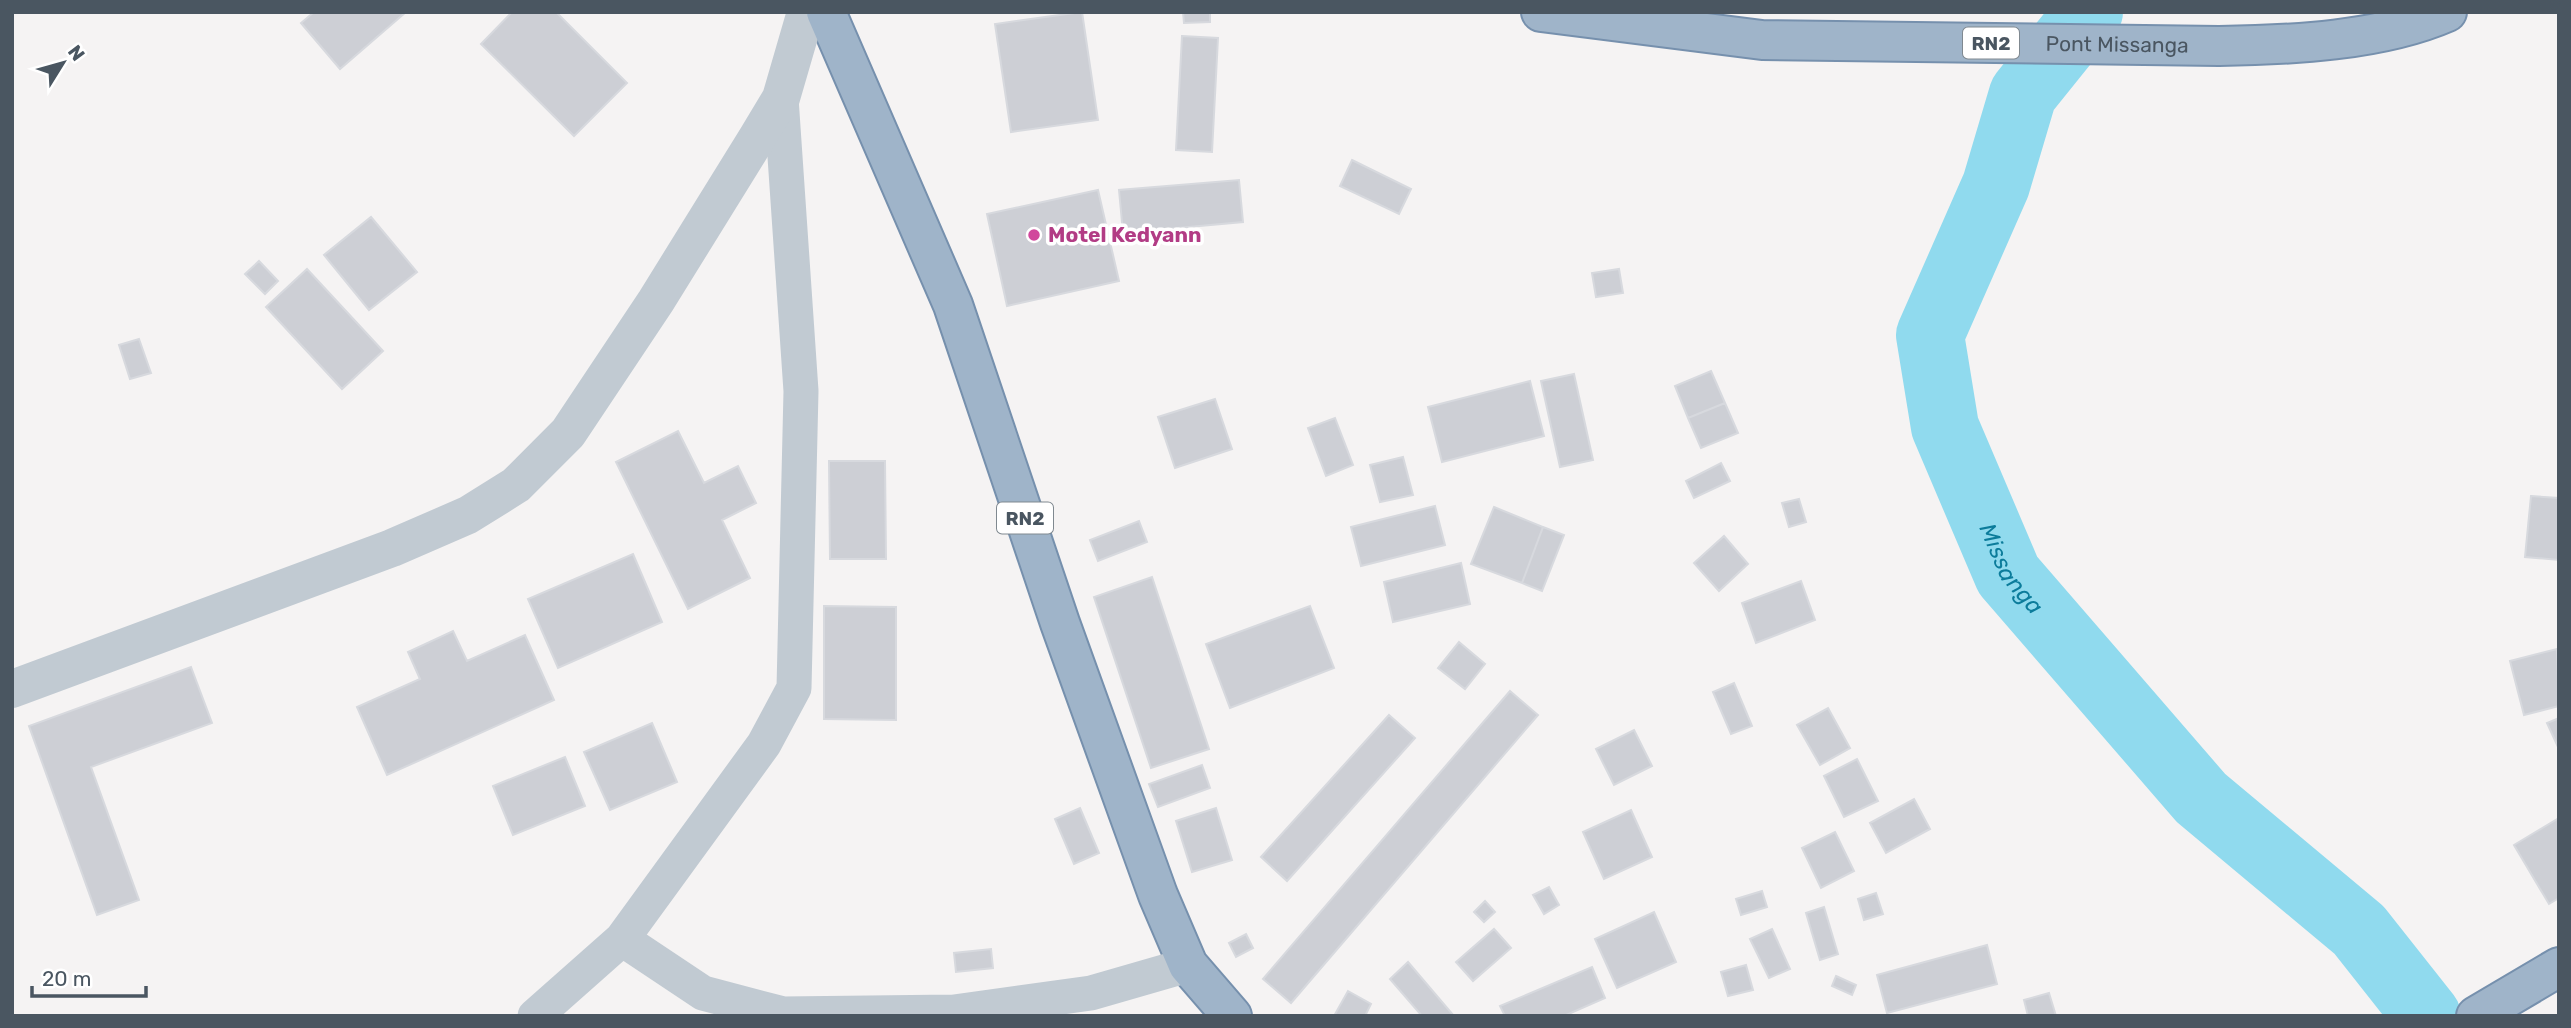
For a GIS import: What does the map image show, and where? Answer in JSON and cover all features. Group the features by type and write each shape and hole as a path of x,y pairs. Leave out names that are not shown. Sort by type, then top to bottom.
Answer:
{"highway":[{"name":"RN2","path":"826,12 953,305 1060,622 1158,895 1188,965 1232,1016"},
{"name":"Pont Missanga","path":"1541,12 1762,40 2219,46 2272,45 2347,36 2419,24 2447,12"},
{"path":"2476,1016 2545,975"}],"street":[{"path":"12,689 392,548 468,515 516,485 568,433 781,98 806,12"},
{"path":"535,1016 622,939 764,744 794,688 801,391 781,98"},
{"path":"622,939 703,993 783,1014 954,1012 1091,993 1188,965"}],"building":[{"path":"314,12 406,12 340,69 301,23"},
{"path":"512,12 556,12 627,83 574,136 481,44"},
{"path":"1082,12 1098,120 1011,132 995,24"},
{"path":"1183,12 1210,12 1210,22 1184,23"},
{"path":"1182,36 1218,38 1212,152 1176,150"},
{"path":"1352,160 1411,189 1399,214 1340,186"},
{"path":"1239,180 1243,222 1123,233 1119,190"},
{"path":"1098,190 1119,281 1007,306 987,214"},
{"path":"371,217 417,272 369,310 324,255"},
{"path":"259,261 278,281 265,294 245,274"},
{"path":"307,269 383,351 342,389 266,307"},
{"path":"1619,269 1623,293 1596,297 1592,273"},
{"path":"139,339 151,373 130,379 119,345"},
{"path":"1711,371 1725,403 1688,418 1675,386"},
{"path":"1574,374 1593,460 1560,467 1541,381"},
{"path":"1530,381 1544,436 1442,462 1428,407"},
{"path":"1215,399 1232,449 1175,468 1158,417"},
{"path":"1725,403 1738,433 1701,448 1688,418"},
{"path":"1335,418 1353,465 1326,476 1308,428"},
{"path":"678,431 704,483 738,466 756,503 722,520 750,578 688,609 616,462"},
{"path":"1403,457 1413,495 1380,502 1370,465"},
{"path":"829,461 885,461 886,559 830,559"},
{"path":"1721,463 1730,481 1694,498 1686,481"},
{"path":"2531,496 2559,498 2559,560 2525,557"},
{"path":"1799,499 1806,522 1789,527 1782,503"},
{"path":"1435,506 1445,545 1361,566 1351,527"},
{"path":"1494,507 1543,527 1522,583 1471,564"},
{"path":"1139,521 1147,542 1098,561 1090,540"},
{"path":"1543,527 1564,535 1542,591 1522,583"},
{"path":"1724,536 1748,564 1719,591 1694,563"},
{"path":"633,554 662,622 558,668 528,599"},
{"path":"1461,563 1470,604 1393,622 1384,582"},
{"path":"1152,577 1209,749 1151,768 1094,597"},
{"path":"1801,581 1815,620 1756,643 1742,603"},
{"path":"824,606 896,607 896,720 824,719"},
{"path":"1310,606 1334,668 1230,708 1206,644"},
{"path":"453,631 467,661 525,635 554,700 387,775 357,707 420,679 408,652"},
{"path":"1459,642 1485,664 1465,689 1438,668"},
{"path":"2557,649 2559,706 2524,715 2510,661"},
{"path":"191,667 212,723 91,767 139,900 97,915 29,726"},
{"path":"1734,683 1752,726 1731,734 1713,692"},
{"path":"1510,691 1538,715 1291,1003 1263,979"},
{"path":"1828,708 1850,748 1820,765 1797,725"},
{"path":"1389,715 1415,738 1287,881 1261,857"},
{"path":"2559,718 2559,747 2558,747 2547,723"},
{"path":"652,723 677,782 610,810 584,752"},
{"path":"1634,730 1652,766 1614,785 1596,749"},
{"path":"565,757 585,806 513,835 493,786"},
{"path":"1857,759 1878,801 1844,817 1824,776"},
{"path":"1202,765 1210,788 1158,807 1149,784"},
{"path":"1914,799 1930,829 1886,853 1870,823"},
{"path":"1080,808 1099,853 1074,864 1055,819"},
{"path":"1216,808 1232,860 1192,872 1176,821"},
{"path":"1631,810 1652,857 1604,879 1583,832"},
{"path":"2559,818 2559,898 2549,904 2514,845"},
{"path":"1835,832 1854,871 1821,888 1802,848"},
{"path":"1549,887 1559,905 1544,914 1533,895"},
{"path":"1762,891 1767,907 1741,915 1736,899"},
{"path":"1876,893 1883,914 1864,920 1858,899"},
{"path":"1485,901 1495,912 1484,922 1474,912"},
{"path":"1824,907 1838,954 1820,960 1806,913"},
{"path":"1654,912 1676,962 1617,988 1595,939"},
{"path":"1494,929 1511,948 1473,981 1456,962"},
{"path":"1772,929 1790,969 1769,978 1750,939"},
{"path":"1246,934 1253,948 1236,957 1229,943"},
{"path":"1987,945 1997,984 1887,1013 1877,975"},
{"path":"991,949 993,968 956,972 954,953"},
{"path":"1408,962 1454,1016 1422,1016 1390,979"},
{"path":"1746,965 1753,990 1728,996 1721,972"},
{"path":"1592,967 1605,998 1564,1016 1505,1016 1500,1006"},
{"path":"1836,976 1856,985 1852,995 1832,986"},
{"path":"1348,991 1371,1004 1365,1016 1334,1016"},
{"path":"2049,993 2056,1016 2028,1016 2024,1000"}],"waterway":[{"name":"Missanga","path":"2089,12 2023,94 1996,185 1930,335 1945,427 2008,575 2201,798 2359,930 2427,1016"}],"place":[{"name":"Motel Kedyann","path":"1034,235"}]}
